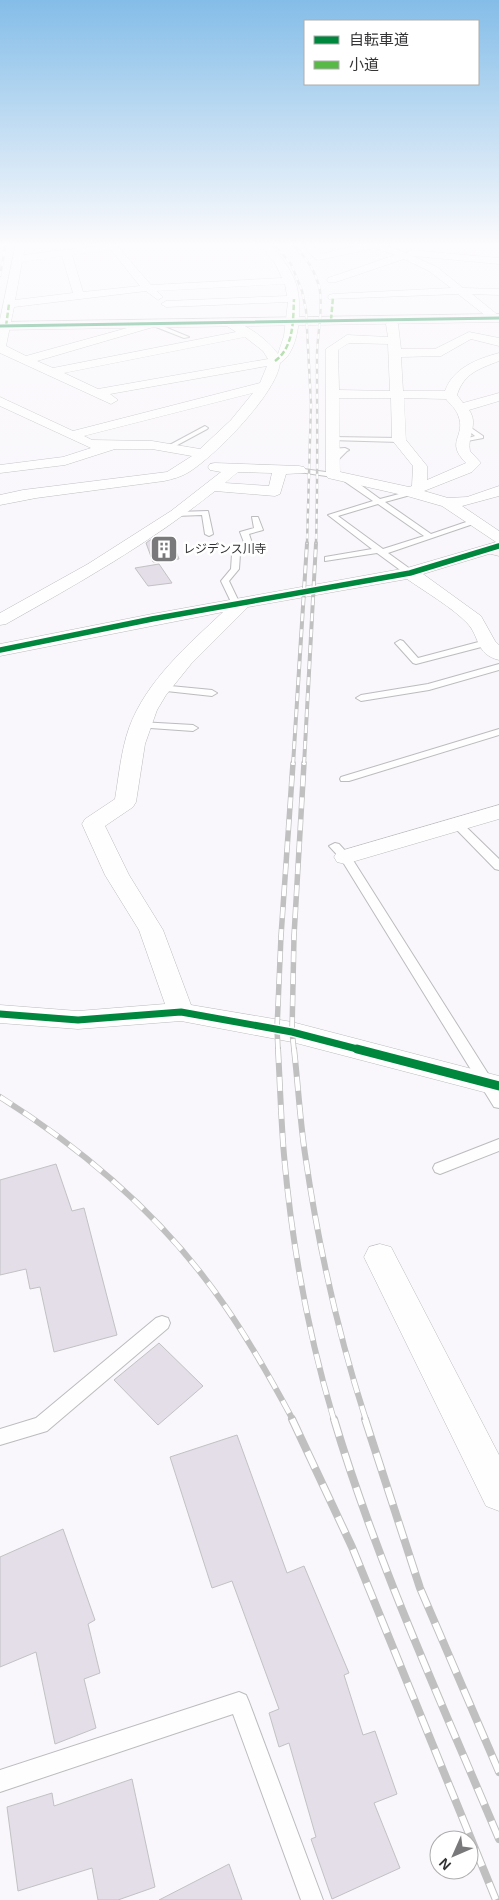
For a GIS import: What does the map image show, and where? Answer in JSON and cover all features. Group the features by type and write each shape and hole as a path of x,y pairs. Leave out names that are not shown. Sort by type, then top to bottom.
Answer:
{"street":[{"path":"2,332 0,348 145,416"},
{"path":"26,360 127,332"},
{"path":"96,393 275,361 282,358 287,348 290,332"},
{"path":"392,332 399,440 420,466 415,490"},
{"path":"0,500 23,495 176,474 236,423 265,386 275,367 275,361 272,353 246,333 52,372"},
{"path":"437,353 469,335 499,342"},
{"path":"0,650 60,636 410,573 498,546 474,522 447,503 335,460 332,349 347,339 437,353 490,376"},
{"path":"450,396 453,382 460,374 499,357"},
{"path":"72,435 265,386"},
{"path":"334,394 450,396 465,414 467,427 463,452 474,463 467,469 415,490"},
{"path":"460,408 498,397"},
{"path":"0,401 90,444 168,448 233,468 300,470"},
{"path":"0,469 65,461 113,445"},
{"path":"0,620 94,568 176,514 233,468"},
{"path":"211,486 275,491 280,470"},
{"path":"447,503 469,501 499,491"},
{"path":"410,573 475,620 493,648"},
{"path":"181,1012 151,930 116,875 93,824 125,802 140,726 160,688 239,604"},
{"path":"340,852 499,812"},
{"path":"0,1014 78,1020 181,1012 292,1032 495,1091"},
{"path":"380,1257 499,1493"}],"lane":[{"path":"173,332 186,337"},
{"path":"168,448 205,428"},
{"path":"300,470 399,440"},
{"path":"335,460 378,501 430,537"},
{"path":"410,573 332,515 415,490"},
{"path":"176,514 205,513 209,534"},
{"path":"239,604 225,581 235,569 234,555 236,552 249,546 244,532 259,530 254,519"},
{"path":"328,559 379,551 430,537 474,522"},
{"path":"400,642 416,661 493,648"},
{"path":"361,698 429,687 499,667"},
{"path":"160,688 212,693"},
{"path":"140,726 192,728"},
{"path":"345,779 499,732"},
{"path":"456,824 499,866"},
{"path":"340,852 495,1091"},
{"path":"440,1168 499,1145"},
{"path":"0,1437 40,1425 162,1323"},
{"path":"0,1781 239,1702 312,1900"}],"building":[{"name":"レジデンス川寺","path":"171,538 179,559 153,562 146,543 150,540"},
{"path":"159,564 172,583 148,586 135,568"},
{"path":"56,1164 72,1211 84,1208 117,1335 54,1352 40,1287 30,1289 26,1269 0,1275 0,1180"},
{"path":"159,1343 203,1386 158,1425 114,1380"},
{"path":"237,1435 287,1573 304,1566 349,1673 344,1675 363,1735 375,1731 397,1794 374,1803 400,1868 332,1899 311,1839 316,1837 289,1743 279,1747 269,1713 279,1709 232,1581 212,1588 170,1457"},
{"path":"63,1529 95,1620 88,1624 100,1673 84,1679 96,1728 55,1744 36,1652 0,1667 0,1557"},
{"path":"132,1779 155,1887 118,1900 98,1900 92,1868 18,1891 7,1807 52,1793 54,1806"},
{"path":"229,1864 242,1900 159,1900"}],"railway":[{"path":"307,332 311,404 307,544"},
{"path":"316,544 319,332"},
{"path":"293,765 307,543"},
{"path":"304,765 316,543"},
{"path":"278,1050 277,1029 281,936 293,763"},
{"path":"294,1050 292,1032 294,936 304,763"},
{"path":"278,1049 284,1155 296,1256 316,1355 334,1420"},
{"path":"294,1049 303,1141 316,1221 346,1355 366,1420"},
{"path":"0,1097 63,1140 94,1164 151,1217 177,1245 225,1306 293,1420"},
{"path":"292,1419 352,1547 496,1900"},
{"path":"334,1419 351,1473 390,1579 499,1839"},
{"path":"365,1419 420,1588 499,1772"}],"marked path":[{"path":"275,361 286,350 292,332"}],"cycle path":[{"path":"0,650 152,619 410,573 499,546"},
{"path":"0,1014 78,1020 181,1012 292,1032 499,1086"}],"place":[{"name":"レジデンス川寺","path":"164,549"}]}
